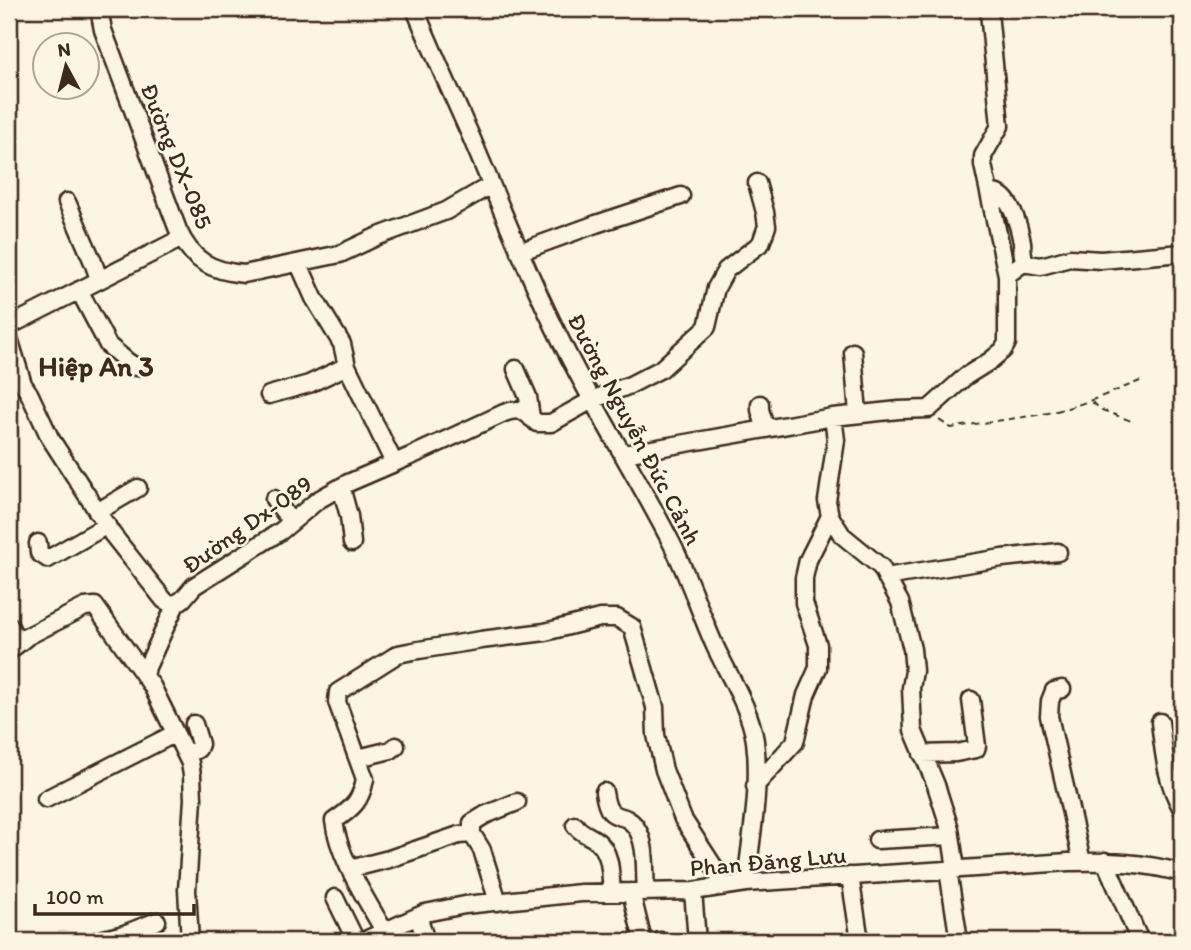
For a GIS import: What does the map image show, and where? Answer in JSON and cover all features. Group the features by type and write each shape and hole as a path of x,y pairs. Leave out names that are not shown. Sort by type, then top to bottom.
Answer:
{"street":[{"name":"Đường DX-085","path":"99,9 106,37 182,238 197,258 208,266 229,273 244,274 340,254 376,237 446,211 491,185"},
{"name":"Đường Nguyễn Đức Cảnh","path":"415,9 533,284 592,400 624,454 680,561 713,642 748,715 755,740 755,812 746,883"},
{"path":"624,454 833,417 929,409 966,376 1003,350 1007,343 1007,275 983,156 1000,126 987,9"},
{"name":"Đường Dx-089","path":"145,677 176,604 194,586 281,531 318,500 341,487 515,409 525,412 537,423 551,422 661,369 707,327 716,288 726,270 761,243 767,226 757,183"},
{"path":"989,192 999,194 1008,203 1017,223 1023,259 1027,264"},
{"path":"519,252 596,223 681,196"},
{"path":"67,202 99,279"},
{"path":"9,326 182,238"},
{"path":"1007,275 1023,263 1041,266 1070,258 1101,260 1182,253"},
{"path":"299,264 313,299 342,344 347,366 394,463"},
{"path":"79,290 108,345 136,368"},
{"path":"9,338 23,384 50,438 102,518 164,600 176,604"},
{"path":"853,352 858,414"},
{"path":"269,395 309,384 347,366"},
{"path":"516,369 528,397 531,418"},
{"path":"760,404 766,429"},
{"path":"833,417 836,440 827,501 830,516 842,535 881,567 900,602 912,649 913,730 936,785 951,836 959,941"},
{"path":"341,487 349,516 352,543"},
{"path":"38,543 39,553 48,559 138,488"},
{"path":"274,499 287,516 294,520"},
{"path":"755,786 795,742 806,695 818,668 818,646 804,603 804,578 808,560 830,516"},
{"path":"886,577 1002,558 1058,552"},
{"path":"9,651 28,636 85,607 95,606 152,686 186,755 192,775 187,890 190,941"},
{"path":"384,932 343,855 335,830 334,821 359,801 365,779 337,702 338,692 398,654 545,632 600,618 617,618 632,627 655,707 656,735 664,770 683,819 716,870 723,887"},
{"path":"9,625 19,638 28,636"},
{"path":"1062,689 1054,691 1049,716 1082,862"},
{"path":"922,754 956,753 976,749 971,700"},
{"path":"1160,722 1162,747 1173,793 1182,809"},
{"path":"186,755 198,749 200,744 194,724"},
{"path":"46,799 174,734"},
{"path":"358,758 391,750 396,746"},
{"path":"604,792 609,810 615,816 628,819 636,827 642,843 638,892 642,941"},
{"path":"498,902 482,850 472,834 472,823 517,802"},
{"path":"575,825 579,831 600,844 608,856 611,892"},
{"path":"350,869 389,859 458,835 472,834"},
{"path":"877,840 951,836"},
{"path":"1105,861 1140,941"},
{"name":"Phan Đăng Lưu","path":"363,941 425,913 465,905 581,893 693,891 746,883 1105,861 1142,864 1182,873"},
{"path":"850,876 860,941"},
{"path":"693,891 697,941"},
{"path":"335,898 356,941"},
{"path":"418,916 426,941"},
{"path":"96,941 157,921"}],"path":[{"path":"924,409 951,428 1048,413 1091,401 1140,381"},
{"path":"1091,401 1102,410 1135,422"}],"district":[{"name":"Hiệp An 3","path":"96,366"}]}
